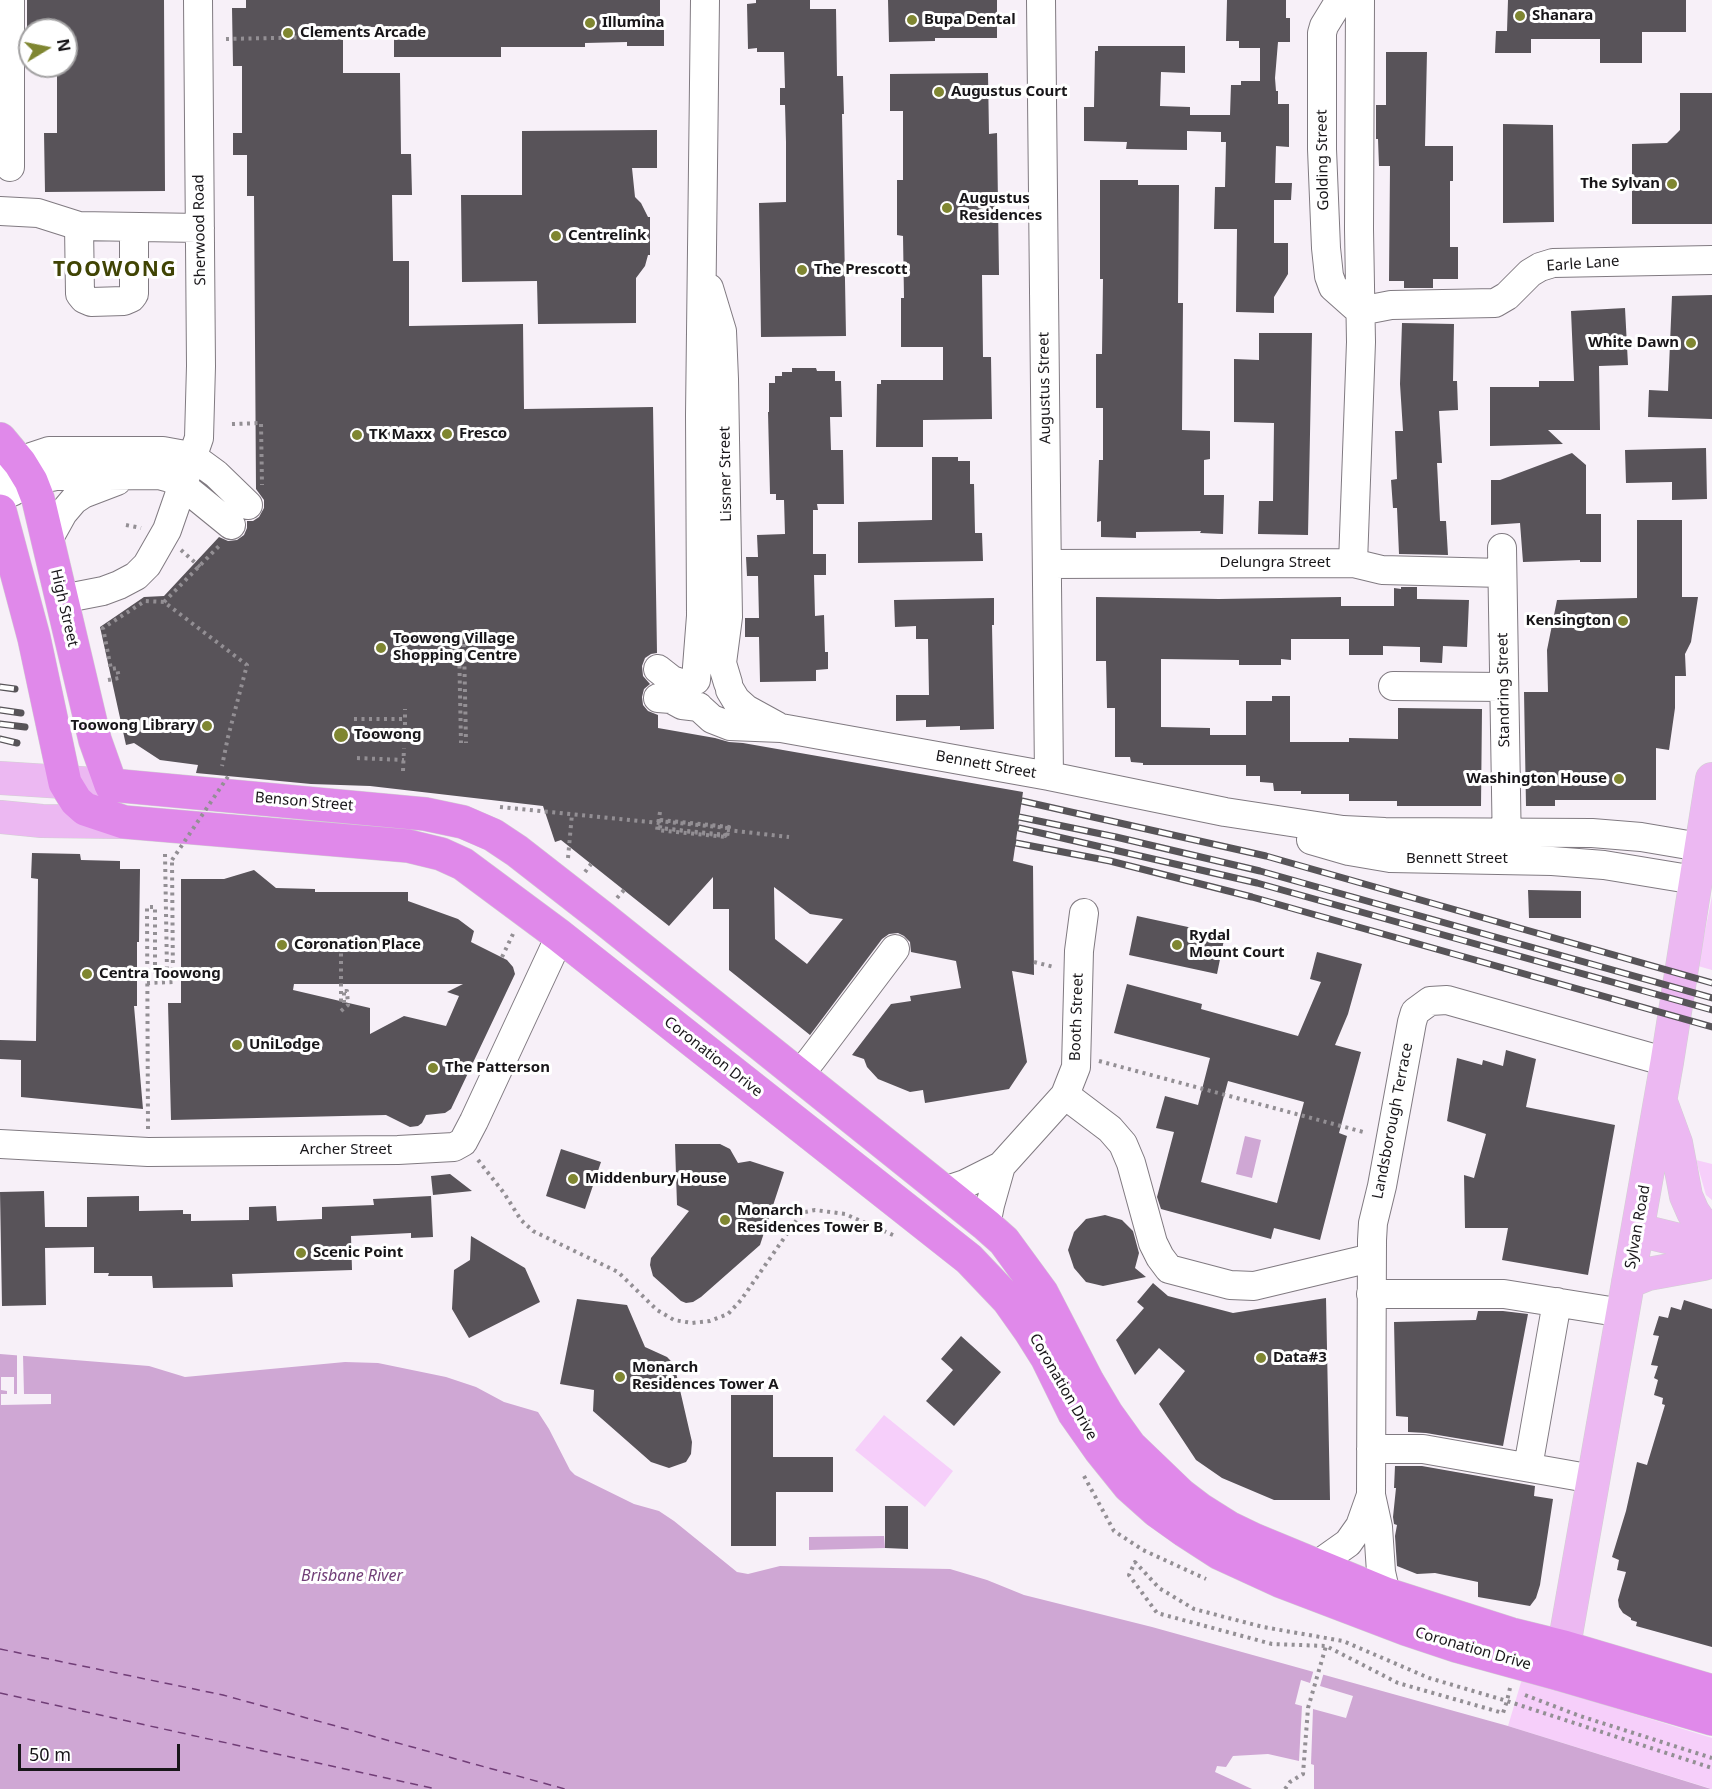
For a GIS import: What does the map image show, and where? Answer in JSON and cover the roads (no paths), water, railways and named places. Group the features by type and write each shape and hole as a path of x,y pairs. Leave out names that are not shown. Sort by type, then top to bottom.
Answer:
{"highway":[{"name":"High Street","path":"13,466 38,499 95,740 85,788"},
{"path":"0,511 34,638 85,788 85,809 124,822 422,849 441,854 463,864 560,936"},
{"name":"Benson Street","path":"85,788 425,814 463,822 493,835 584,887"},
{"name":"Coronation Drive","path":"584,887 798,1076 1004,1241 1042,1293 1107,1414 1130,1446 1180,1494 1228,1527 1317,1565 1386,1594 1500,1631 1562,1660 1712,1719"},
{"name":"Coronation Drive","path":"560,936 969,1258 1008,1300 1030,1331 1047,1358 1074,1413 1129,1485 1157,1511 1219,1553 1280,1581 1456,1646 1562,1660 1712,1691"}],"main road":[{"name":"Benson Street","path":"0,778 85,788"},
{"name":"Sylvan Road","path":"1562,1660 1667,1062 1712,779"},
{"path":"42,821 85,788"},
{"path":"0,817 42,821 124,822"},
{"path":"1660,1100 1676,1143 1686,1196 1693,1212 1708,1232"},
{"path":"1640,1218 1708,1232"},
{"path":"1625,1297 1648,1274 1712,1261"}],"street":[{"path":"10,0 10,167"},
{"name":"Sherwood Road","path":"62,599 103,591 136,576 147,565 162,540 200,438 198,0"},
{"name":"Lissner Street","path":"690,691 701,616 699,425 705,0"},
{"name":"Augustus Street","path":"1041,0 1049,776"},
{"path":"1322,0 1322,33"},
{"name":"Golding Street","path":"1340,0 1322,33 1322,149 1328,268 1336,291 1360,311"},
{"path":"1353,563 1361,342 1360,0"},
{"path":"0,211 38,213 79,226 200,228"},
{"path":"79,226 80,294 91,302 124,301 134,294 134,228"},
{"name":"Earle Lane","path":"1360,311 1391,305 1495,303 1507,296 1533,271 1553,263 1712,260"},
{"name":"Lissner Street","path":"690,691 722,663 728,617 723,341 721,325 703,266"},
{"path":"0,499 13,466 37,454 55,451 163,451 193,458 216,474 239,515 165,477 135,474 56,476 13,466"},
{"path":"48,540 66,509 79,496 135,474"},
{"name":"Delungra Street","path":"1047,564 1353,563 1382,570 1485,571 1502,560"},
{"name":"Standring Street","path":"1502,560 1507,846"},
{"path":"1393,686 1504,687"},
{"name":"Bennett Street","path":"690,691 712,719 730,726 781,728 1049,776 1225,812 1328,845 1380,857 1401,859 1507,846 1562,832 1618,835 1700,847"},
{"name":"Bennett Street","path":"1507,846 1586,863 1695,880"},
{"name":"Booth Street","path":"944,1191 965,1184 1001,1166 1065,1095 1076,1067 1079,951 1084,913"},
{"name":"Archer Street","path":"0,1144 148,1152 454,1147 463,1142 560,936"},
{"path":"798,1076 895,949"},
{"name":"Landsborough Terrace","path":"1386,1594 1381,1572 1378,1527 1371,1496 1371,1258 1373,1223 1415,1012 1430,1000 1448,1000 1667,1062"},
{"path":"1065,1095 1110,1129 1123,1144 1131,1163 1153,1243 1169,1269 1230,1285 1254,1286 1371,1258"},
{"name":"Booth Street","path":"986,1225 1001,1166"},
{"path":"1371,1294 1504,1294 1557,1302 1625,1297"},
{"path":"1528,1467 1557,1302"},
{"path":"1371,1449 1423,1449 1593,1479"},
{"name":"Landsborough Terrace","path":"1317,1565 1348,1543 1360,1526 1371,1496"}],"water":[{"path":"1245,1136 1261,1140 1252,1178 1236,1174"},
{"name":"Brisbane River","path":"0,1354 149,1366 185,1377 345,1362 378,1363 446,1377 476,1387 504,1402 538,1412 575,1475 634,1504 659,1511 737,1572 748,1574 780,1566 950,1569 987,1580 1024,1595 1152,1627 1508,1726 1711,1789 0,1789"},
{"path":"884,1536 885,1548 809,1550 809,1537"}],"railway":[{"path":"0,687 15,689"},
{"path":"0,710 21,713"},
{"path":"0,724 25,727"},
{"path":"0,739 17,743"},
{"path":"1022,801 1266,856 1712,983"},
{"path":"1019,817 1260,871 1712,998"},
{"path":"1019,828 1257,883 1712,1010"},
{"path":"1016,843 1110,861 1252,897 1712,1027"}],"place":[{"name":"Shanara","path":"1520,16"},
{"name":"Bupa Dental","path":"912,20"},
{"name":"Illumina","path":"590,23"},
{"name":"Clements Arcade","path":"288,33"},
{"name":"Augustus Court","path":"939,92"},
{"name":"The Sylvan","path":"1672,184"},
{"name":"Augustus Residences","path":"947,208"},
{"name":"Centrelink","path":"556,236"},
{"name":"The Prescott","path":"802,270"},
{"name":"White Dawn","path":"1691,343"},
{"name":"Fresco","path":"447,434"},
{"name":"TK Maxx","path":"357,435"},
{"name":"Kensington","path":"1623,621"},
{"name":"Toowong Village Shopping Centre","path":"381,648"},
{"name":"Toowong Library","path":"207,726"},
{"name":"Toowong","path":"341,735"},
{"name":"Washington House","path":"1619,779"},
{"name":"Coronation Place","path":"282,945"},
{"name":"Rydal Mount Court","path":"1177,945"},
{"name":"Centra Toowong","path":"87,974"},
{"name":"UniLodge","path":"237,1045"},
{"name":"The Patterson","path":"433,1068"},
{"name":"Middenbury House","path":"573,1179"},
{"name":"Monarch Residences Tower B","path":"725,1220"},
{"name":"Scenic Point","path":"301,1253"},
{"name":"Data#3","path":"1261,1358"},
{"name":"Monarch Residences Tower A","path":"620,1377"}],"district":[{"name":"TOOWONG","path":"115,270"}]}
